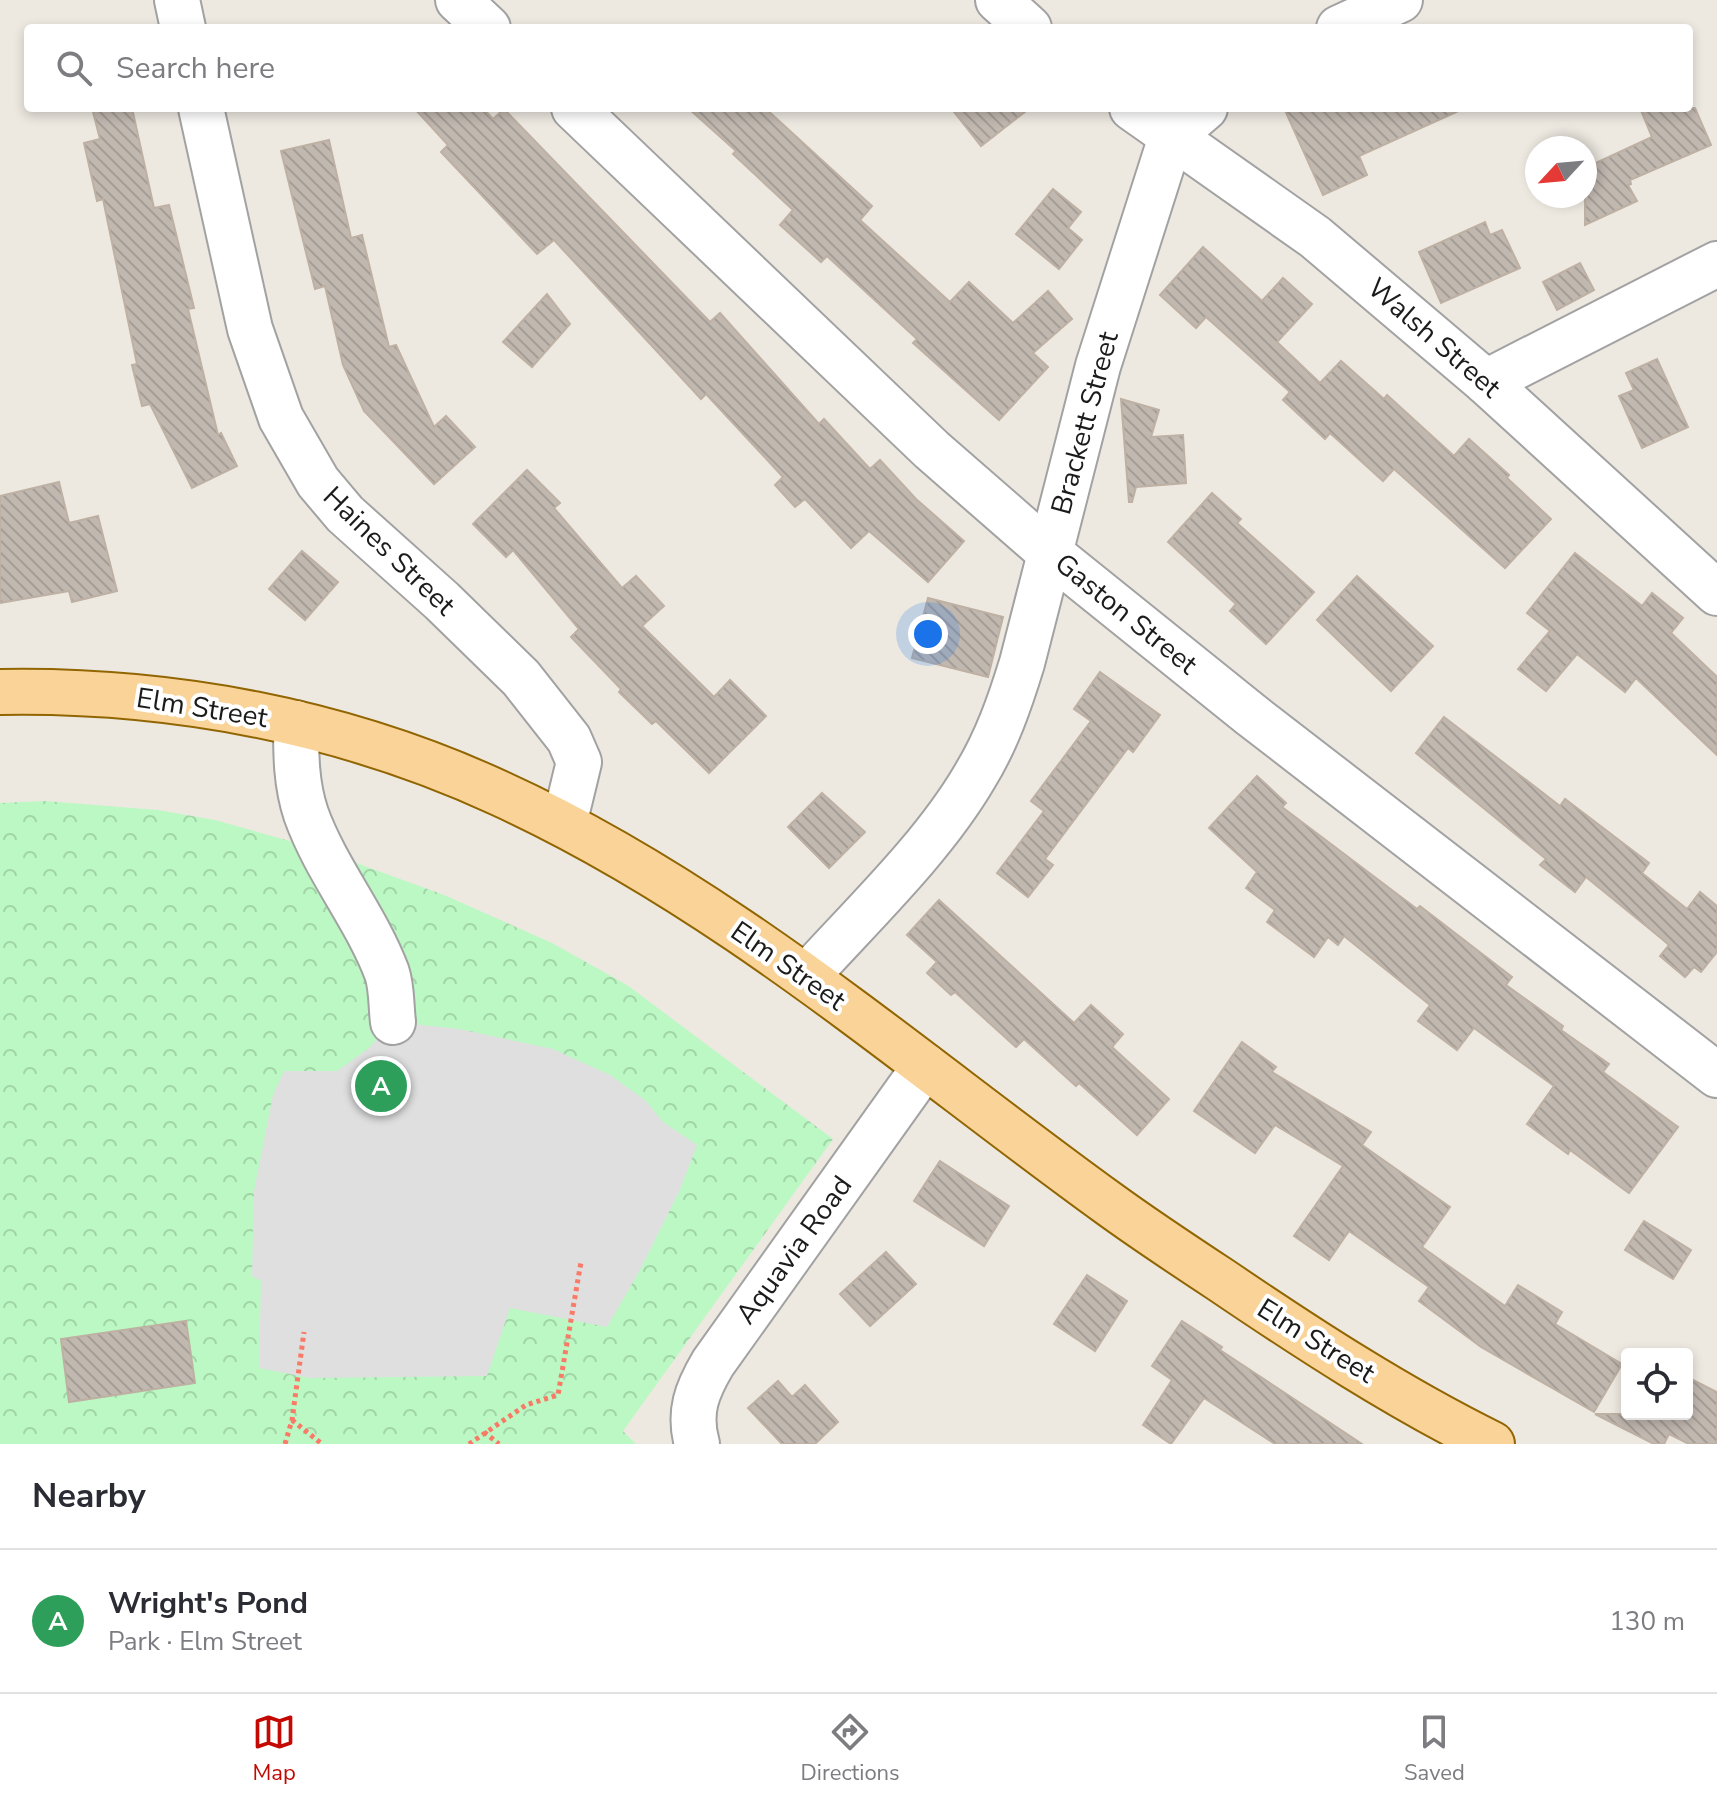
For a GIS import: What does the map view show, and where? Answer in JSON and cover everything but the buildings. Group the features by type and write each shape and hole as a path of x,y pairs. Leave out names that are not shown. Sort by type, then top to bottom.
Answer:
{"main road":[{"name":"Elm Street","path":"0,692 85,692 170,700 296,723 440,768 564,824 676,887 806,977 1110,1205 1256,1304 1360,1371 1492,1444"}],"street":[{"path":"177,0 182,24"},
{"path":"458,0 484,24"},
{"path":"998,0 1025,24"},
{"path":"1348,24 1400,0"},
{"name":"Haines Street","path":"202,112 250,329 281,418 318,482 345,514 442,601 521,678 562,729 579,762 564,824"},
{"name":"Gaston Street","path":"578,112 932,450 1050,553 1250,714 1717,1075"},
{"name":"Walsh Street","path":"1137,112 1315,237 1486,382 1717,593"},
{"path":"1171,137 1200,112"},
{"name":"Brackett Street","path":"806,977 953,811 995,740 1010,702 1098,366 1171,137"},
{"path":"1486,382 1717,264"},
{"path":"296,723 295,770 306,815 388,976 393,1022"},
{"name":"Aquavia Road","path":"697,1444 693,1420 697,1389 925,1066"}],"path":[{"path":"469,1444 526,1405 558,1395 581,1262"},
{"path":"285,1444 292,1420 304,1332"},
{"path":"292,1420 322,1444"},
{"path":"484,1432 499,1444"}],"green space":[{"path":"45,801 158,810 215,820 318,849 444,895 552,943 627,985 833,1139 623,1431 636,1444 0,1444 0,803"}],"shaded area":[{"path":"393,1022 459,1029 553,1049 610,1075 645,1100 663,1122 697,1145 679,1192 607,1327 510,1308 487,1376 310,1378 259,1368 261,1281 252,1276 254,1191 273,1095 284,1071 337,1071 368,1049"}],"place":[{"name":"Wright's Pond","path":"381,1086"}]}
